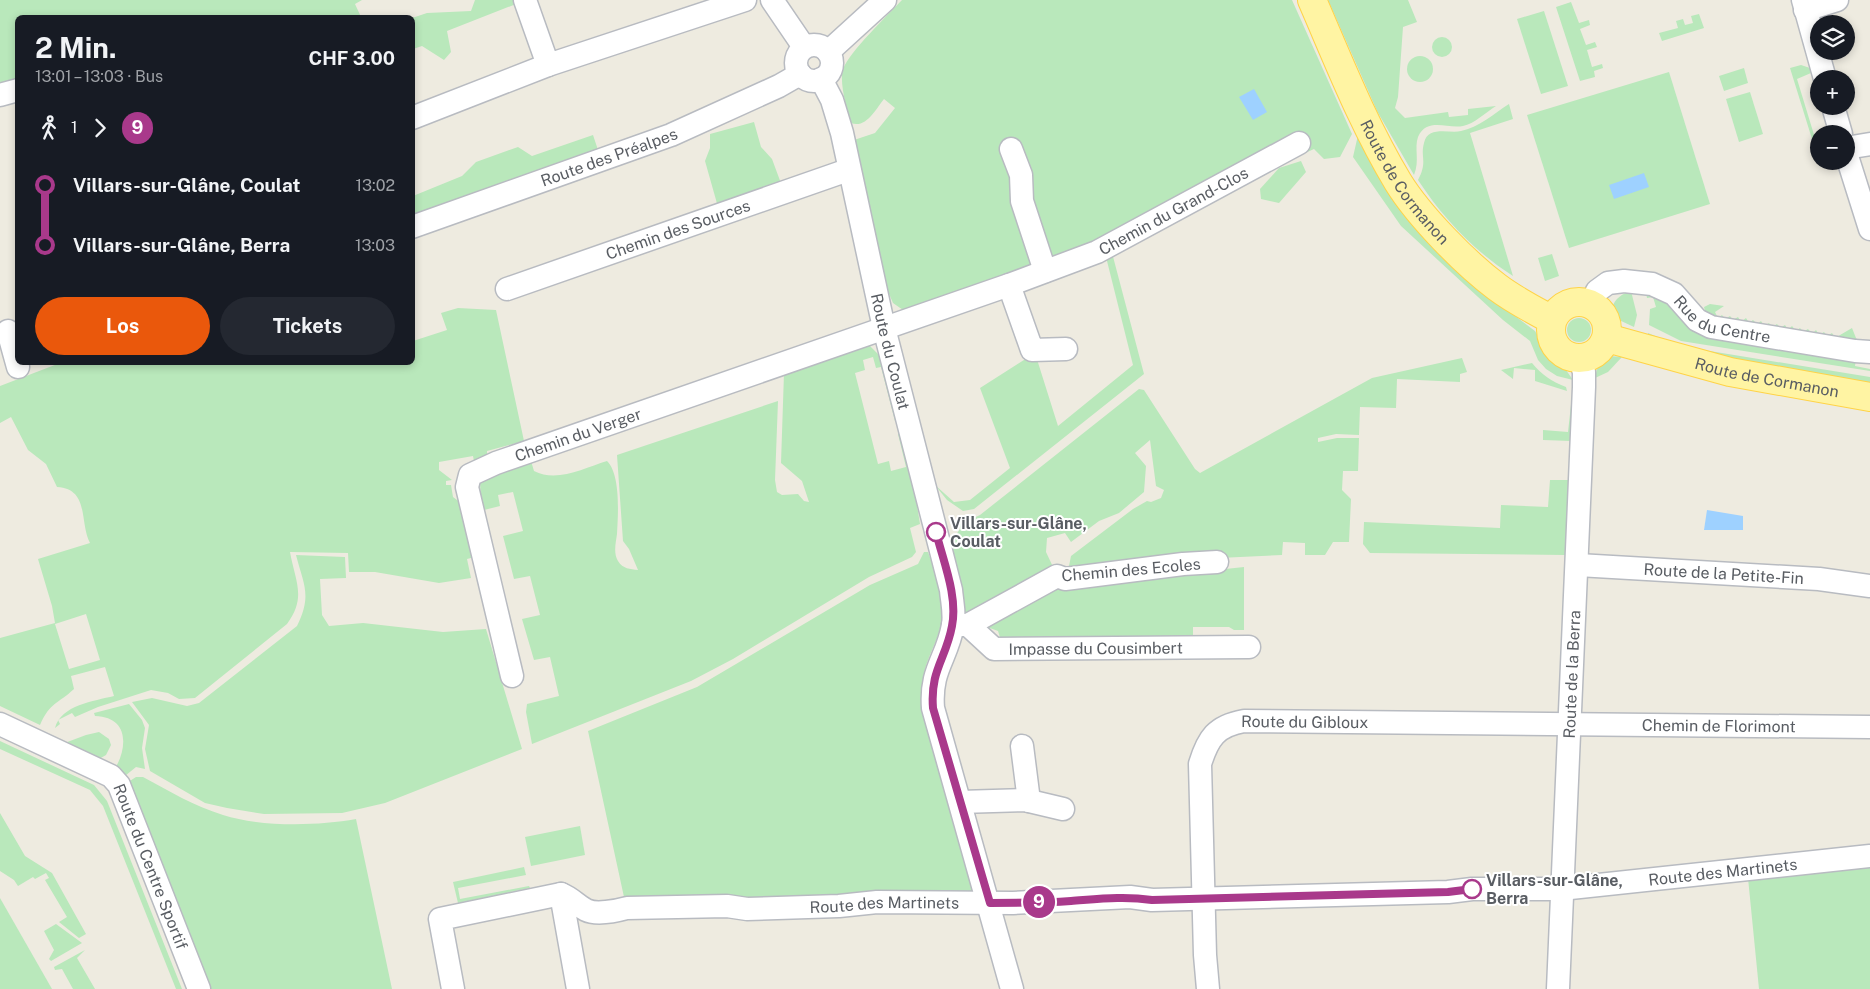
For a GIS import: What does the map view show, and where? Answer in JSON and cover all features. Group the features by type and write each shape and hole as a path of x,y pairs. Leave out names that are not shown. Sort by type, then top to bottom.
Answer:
{"main road":[{"name":"Route de Cormanon","path":"1312,0 1364,119 1403,189 1422,213 1484,276 1497,287 1552,320"},
{"path":"1571,303 1591,304 1606,320 1607,338 1602,348 1594,355 1580,359 1565,356 1557,350 1551,336 1552,320 1556,313 1571,303"},
{"name":"Route de Cormanon","path":"1607,338 1730,372 1870,397"}],"street":[{"path":"525,0 548,65"},
{"path":"415,117 548,65 745,0"},
{"path":"772,0 804,47"},
{"path":"828,52 885,0"},
{"path":"1822,70 1804,5 1837,0"},
{"path":"815,45 828,52 832,58 831,69 821,80 808,80 800,74 796,62 798,53 804,47 815,45"},
{"name":"Route des Préalpes","path":"415,226 671,135 779,86 800,74"},
{"name":"Route du Coulat","path":"821,80 832,100 842,133 848,170 884,328 951,590 954,611 960,625"},
{"path":"0,95 15,91"},
{"name":"Chemin du Grand-Clos","path":"884,328 1009,285 1109,247 1299,143"},
{"path":"1855,146 1870,144"},
{"path":"1011,149 1021,174 1022,201 1045,271"},
{"name":"Chemin des Sources","path":"508,289 848,170"},
{"path":"1851,170 1870,229"},
{"name":"Rue du Centre","path":"1591,304 1597,291 1608,283 1624,281 1652,284 1674,294 1697,320 1711,328 1854,352 1870,352"},
{"path":"1009,285 1032,350 1066,349"},
{"name":"Chemin du Verger","path":"512,676 467,487 470,475 496,463 884,328"},
{"path":"10,332 15,368"},
{"name":"Route de la Berra","path":"1558,989 1578,565 1584,386 1584,372 1580,359"},
{"name":"Chemin des Ecoles","path":"960,625 1057,576 1065,579 1183,564 1217,562"},
{"name":"Route de la Petite-Fin","path":"1578,565 1819,579 1870,586"},
{"path":"960,625 936,671 932,696 936,720 990,903 1012,989"},
{"name":"Impasse du Cousimbert","path":"960,625 994,648 1249,647"},
{"name":"Route du Gibloux","path":"1208,989 1200,764 1206,744 1226,724 1244,721 1569,724"},
{"name":"Route du Centre Sportif","path":"0,724 111,776 119,786 199,989"},
{"name":"Chemin de Florimont","path":"1569,724 1870,727"},
{"path":"1022,746 1030,801"},
{"path":"960,802 1030,801 1063,810"},
{"name":"Route des Martinets","path":"561,894 573,899 586,910 596,911 636,908 838,906 895,901 990,903 1072,901 1130,897 1152,900 1448,892 1472,889 1562,889 1870,856"},
{"path":"453,989 440,919 561,894 578,989"}],"green space":[{"path":"0,0 362,0 355,4 360,15 15,15 15,85 0,90"},
{"path":"475,0 515,0 516,4 447,31 451,52 444,60 422,46 415,48 415,17 427,13 471,11"},
{"path":"902,0 1292,0 1352,134 1340,157 1324,159 1314,149 1103,245 903,310 893,303 886,287 854,140 875,133 895,108 884,99 866,121 856,124 851,123 842,81 843,69 847,61 870,33"},
{"path":"1328,0 1408,0 1417,22 1403,27 1398,97 1395,108 1405,118 1448,112 1449,117 1468,115 1468,109 1496,106 1467,125 1457,127 1438,125 1427,127 1422,131 1417,141 1417,165 1414,175 1377,111"},
{"path":"1571,2 1579,23 1589,20 1590,25 1580,29 1586,45 1595,42 1597,47 1587,50 1592,67 1602,64 1603,68 1594,71 1595,77 1580,81 1556,7"},
{"path":"1544,11 1568,86 1541,94 1517,19"},
{"path":"1699,14 1704,28 1662,41 1659,33 1678,28 1676,21 1683,19 1685,25 1693,23 1691,16"},
{"path":"1442,37 1449,40 1452,47 1449,54 1442,57 1435,54 1432,47 1435,40"},
{"path":"1420,56 1429,60 1433,69 1429,78 1420,82 1411,78 1407,69 1411,60"},
{"path":"1801,65 1810,68 1810,73 1797,79 1811,125 1810,133 1790,68"},
{"path":"1744,68 1748,83 1724,91 1719,76"},
{"path":"1669,72 1710,204 1569,248 1527,115"},
{"path":"1750,92 1763,134 1739,142 1726,99"},
{"path":"1509,104 1513,119 1470,133 1513,276 1485,256 1460,233 1438,208 1418,180 1423,168 1423,148 1426,137 1435,132 1456,132 1480,124"},
{"path":"754,122 761,147 772,159 782,186 718,207 705,161 710,148 710,134"},
{"path":"593,135 599,153 415,218 415,195 462,176 476,162 518,147 532,156"},
{"path":"1358,135 1506,309 1535,331 1548,353 1566,370 1573,380 1557,376 1546,369 1538,360 1530,341 1503,320 1401,226 1353,157"},
{"path":"1301,161 1306,172 1279,203 1261,199 1260,189 1279,168"},
{"path":"1111,249 1144,374 974,509 963,511 947,500 935,485 954,502 970,500 1010,468 980,388 1035,353 1058,426 1133,365 1105,253"},
{"path":"1552,254 1559,276 1545,281 1538,258"},
{"path":"1631,291 1637,315 1634,327 1619,320 1612,308 1619,297"},
{"path":"1646,292 1660,297 1690,329 1703,333 1856,359 1855,366 1870,369 1870,371 1681,341 1649,325 1650,309 1656,307 1653,297 1647,298"},
{"path":"1710,304 1724,306 1715,312 1718,318 1722,315 1725,319 1730,316 1733,320 1738,317 1741,322 1746,318 1749,323 1753,320 1757,324 1761,321 1764,326 1769,323 1772,327 1777,324 1780,328 1785,325 1788,330 1792,326 1796,331 1800,328 1803,332 1808,329 1812,334 1816,330 1819,335 1824,332 1827,336 1832,333 1835,338 1852,328 1858,343 1717,319 1705,311 1704,307"},
{"path":"458,308 496,310 524,441 487,451 487,456 474,461 473,456 439,462 439,470 452,480 446,481 446,485 451,485 453,497 461,503 479,556 467,559 471,578 439,583 375,572 349,572 348,553 290,552 297,580 298,597 297,605 287,624 195,698 179,699 168,693 151,690 98,707 75,717 72,713 59,719 79,705 114,696 105,667 71,676 74,689 51,707 40,725 0,706 0,638 55,623 38,559 90,543 82,508 75,494 67,489 57,487 46,464 28,450 11,417 0,423 0,386 55,365 415,365 415,340 447,330 441,313","holes":["86,614 100,660 69,669 55,624"]},
{"path":"1574,318 1584,318 1591,325 1591,335 1584,342 1574,342 1567,335 1567,325"},
{"path":"1648,333 1679,346 1870,377 1870,389 1675,347 1648,335"},
{"path":"862,346 870,346 880,356 897,421 895,421 881,367 876,368 873,357 863,360 865,370 855,373 878,464 889,461 891,471 906,467 898,434 900,433 914,487 920,524 910,528 916,552 912,557 869,577 733,659 691,681 532,744 526,712 527,704 559,696 550,657 534,660 522,619 540,615 530,576 514,579 503,536 523,531 513,492 498,495 500,506 484,510 481,505 480,482 485,477 531,461 534,471 543,474 561,475 607,461 615,476 617,485 616,558 624,567 638,570 629,549 623,541 617,455 778,401 775,480 777,492 782,495 798,494 804,501 809,502 802,481 781,463 784,373"},
{"path":"1609,356 1622,357 1608,372 1595,378 1599,365"},
{"path":"1462,358 1467,372 1460,374 1460,382 1397,379 1396,408 1360,407 1359,435 1336,434 1318,438 1318,442 1337,438 1359,438 1358,471 1343,471 1342,490 1351,499 1349,542 1333,542 1325,555 1305,555 1305,543 1283,542 1282,555 1219,558 1067,576 1071,556 1133,509 1147,501 1151,502 1161,498 1164,490 1156,486 1150,440 1135,453 1146,466 1144,492 1119,513 1099,521 1071,542 1065,533 1047,538 1046,552 1054,569 965,614 952,547 953,539 960,529 960,518 969,520 980,515 1139,389 1144,390 1195,469 1200,473 1372,378"},
{"path":"1532,363 1547,377 1566,387 1567,391 1535,381 1535,370 1514,368 1513,379 1501,370"},
{"path":"1571,405 1573,405 1571,441 1543,440 1543,430 1568,432"},
{"path":"1550,480 1569,480 1565,555 1370,553 1363,544 1364,522 1500,528 1501,505 1548,507"},
{"path":"924,552 928,552 936,575 942,616 940,630 925,669 923,700 975,897 624,897 588,731 697,687 870,585 918,564"},
{"path":"296,555 345,557 346,578 320,579 322,615 329,626 363,623 443,632 486,629 522,749 385,803 342,813 264,814 227,808 205,803 150,771 145,749 149,725 132,702 152,698 187,706 199,703 297,626 304,606 305,590"},
{"path":"1244,567 1244,630 1234,630 1229,627 1193,627 1193,638 1002,644 998,631 987,627 1047,592 1068,586"},
{"path":"129,704 142,720 145,728 142,748 145,769 136,767 120,780 113,772 118,763 123,744 120,728 115,722 95,716 94,713"},
{"path":"99,732 109,739 111,745 106,755 99,759 62,744 86,735"},
{"path":"0,741 94,785 107,801 182,989 176,989 103,806 90,790 0,749"},
{"path":"136,777 143,777 202,807 238,819 254,822 307,824 356,819 392,989 207,989 125,784"},
{"path":"0,813 25,856 52,873 86,934 79,938 59,922 67,917 45,880 49,878 46,873 35,879 33,877 18,886 14,880 0,871"},
{"path":"580,826 585,855 531,866 525,837"},
{"path":"1870,865 1870,989 1759,989 1748,878"},
{"path":"524,867 526,875 458,888 460,899 529,886 530,888 458,903 453,882"},
{"path":"0,898 52,989 0,989"},
{"path":"56,924 82,943 51,961 49,959 54,950 44,931"},
{"path":"85,950 77,958 95,989 73,989 62,969 55,970 54,967"}],"water":[{"path":"1254,89 1267,112 1253,120 1239,97"},
{"path":"1644,173 1649,187 1614,199 1609,185"},
{"path":"1707,510 1743,516 1743,530 1704,530"}],"bus line":[{"name":"9","path":"936,532 951,590 954,611 953,625 933,683 933,708 990,903 1072,901 1130,897 1152,900 1448,892 1472,889"}],"place":[{"name":"Villars-sur-Glâne, Coulat","path":"936,532"},
{"name":"Villars-sur-Glâne, Berra","path":"1472,889"}]}
